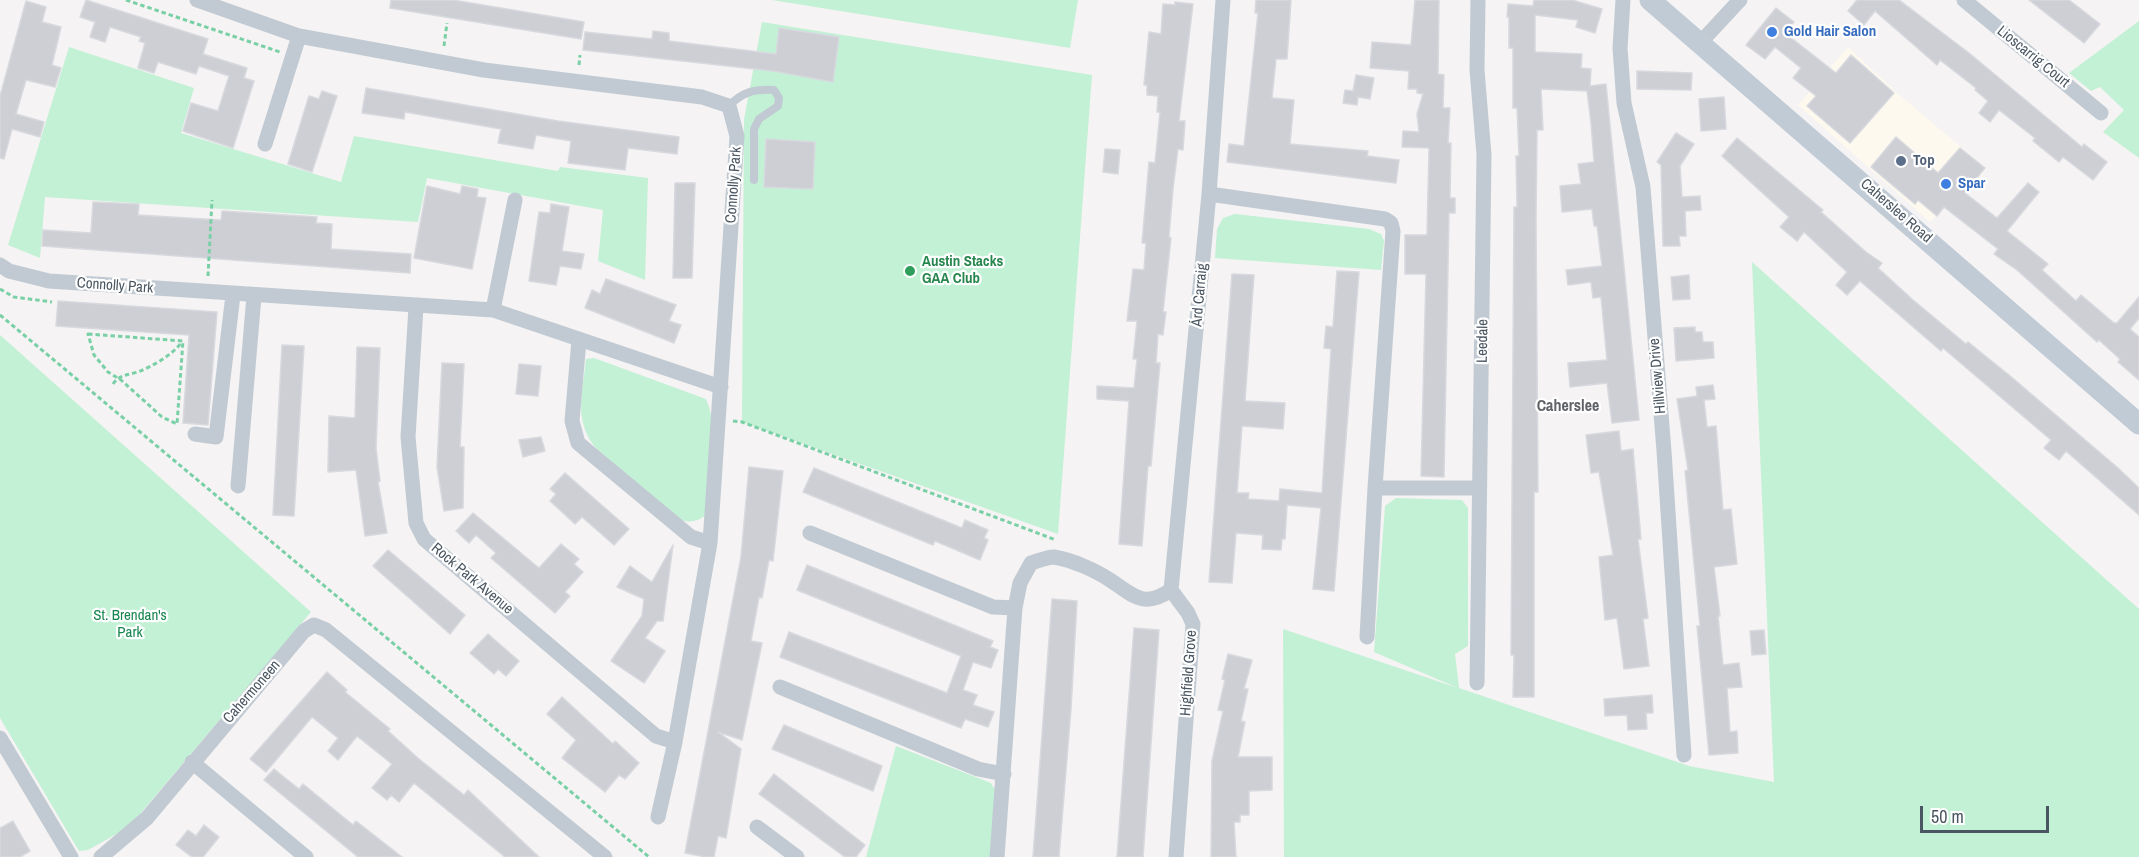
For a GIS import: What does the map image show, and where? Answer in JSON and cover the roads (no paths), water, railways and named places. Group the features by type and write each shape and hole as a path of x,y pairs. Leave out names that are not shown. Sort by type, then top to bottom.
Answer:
{"main road":[{"name":"Caherslee Road","path":"1650,0 2139,424"}],"street":[{"path":"197,0 299,36 483,70 702,97 729,106"},
{"name":"Árd Carraig","path":"1171,590 1209,194 1222,0"},
{"name":"Leedale","path":"1477,683 1484,154 1477,70 1478,0"},
{"name":"Hillview Drive","path":"1623,0 1620,48 1624,103 1642,186 1664,451 1684,755"},
{"path":"1700,43 1740,0"},
{"name":"Lioscarrig Court","path":"1964,0 2101,113"},
{"path":"265,144 299,36"},
{"name":"Connolly Park","path":"0,265 9,271 49,281 416,307 493,310 721,387 737,136 729,106"},
{"path":"1209,194 1385,219 1391,222 1393,231 1367,637"},
{"path":"493,310 515,200"},
{"path":"195,434 216,437 233,295"},
{"path":"238,486 254,296"},
{"name":"Rock Park Avenue","path":"416,307 408,437 416,523 424,539 656,735 675,742"},
{"path":"579,340 572,421 578,443 691,537 710,543"},
{"path":"658,817 675,742 710,543 721,387"},
{"path":"1375,488 1479,489"},
{"path":"810,533 993,607 1016,608"},
{"path":"997,857 1016,608 1020,583 1031,563 1052,557 1109,579 1129,595 1158,599 1171,590"},
{"name":"Highfield Grove","path":"1171,590 1188,613 1192,624 1176,857"},
{"name":"Cahermoneen","path":"100,857 114,849 147,818 304,632 314,625 326,630 605,857"},
{"path":"780,687 978,769 1004,774"},
{"path":"0,738 71,857"},
{"path":"192,762 306,857"},
{"path":"757,827 797,857"}],"lane":[{"path":"729,106 739,95 759,89 774,90 779,98 778,106 759,119 754,129 754,180"}],"place":[{"name":"Gold Hair Salon","path":"1772,32"},
{"name":"Top","path":"1901,161"},
{"name":"Spar","path":"1946,184"},
{"name":"Austin Stacks GAA Club","path":"910,271"}],"district":[{"name":"Caherslee","path":"1568,407"}],"park label":[{"name":"St. Brendan's Park","path":"130,624"}]}
